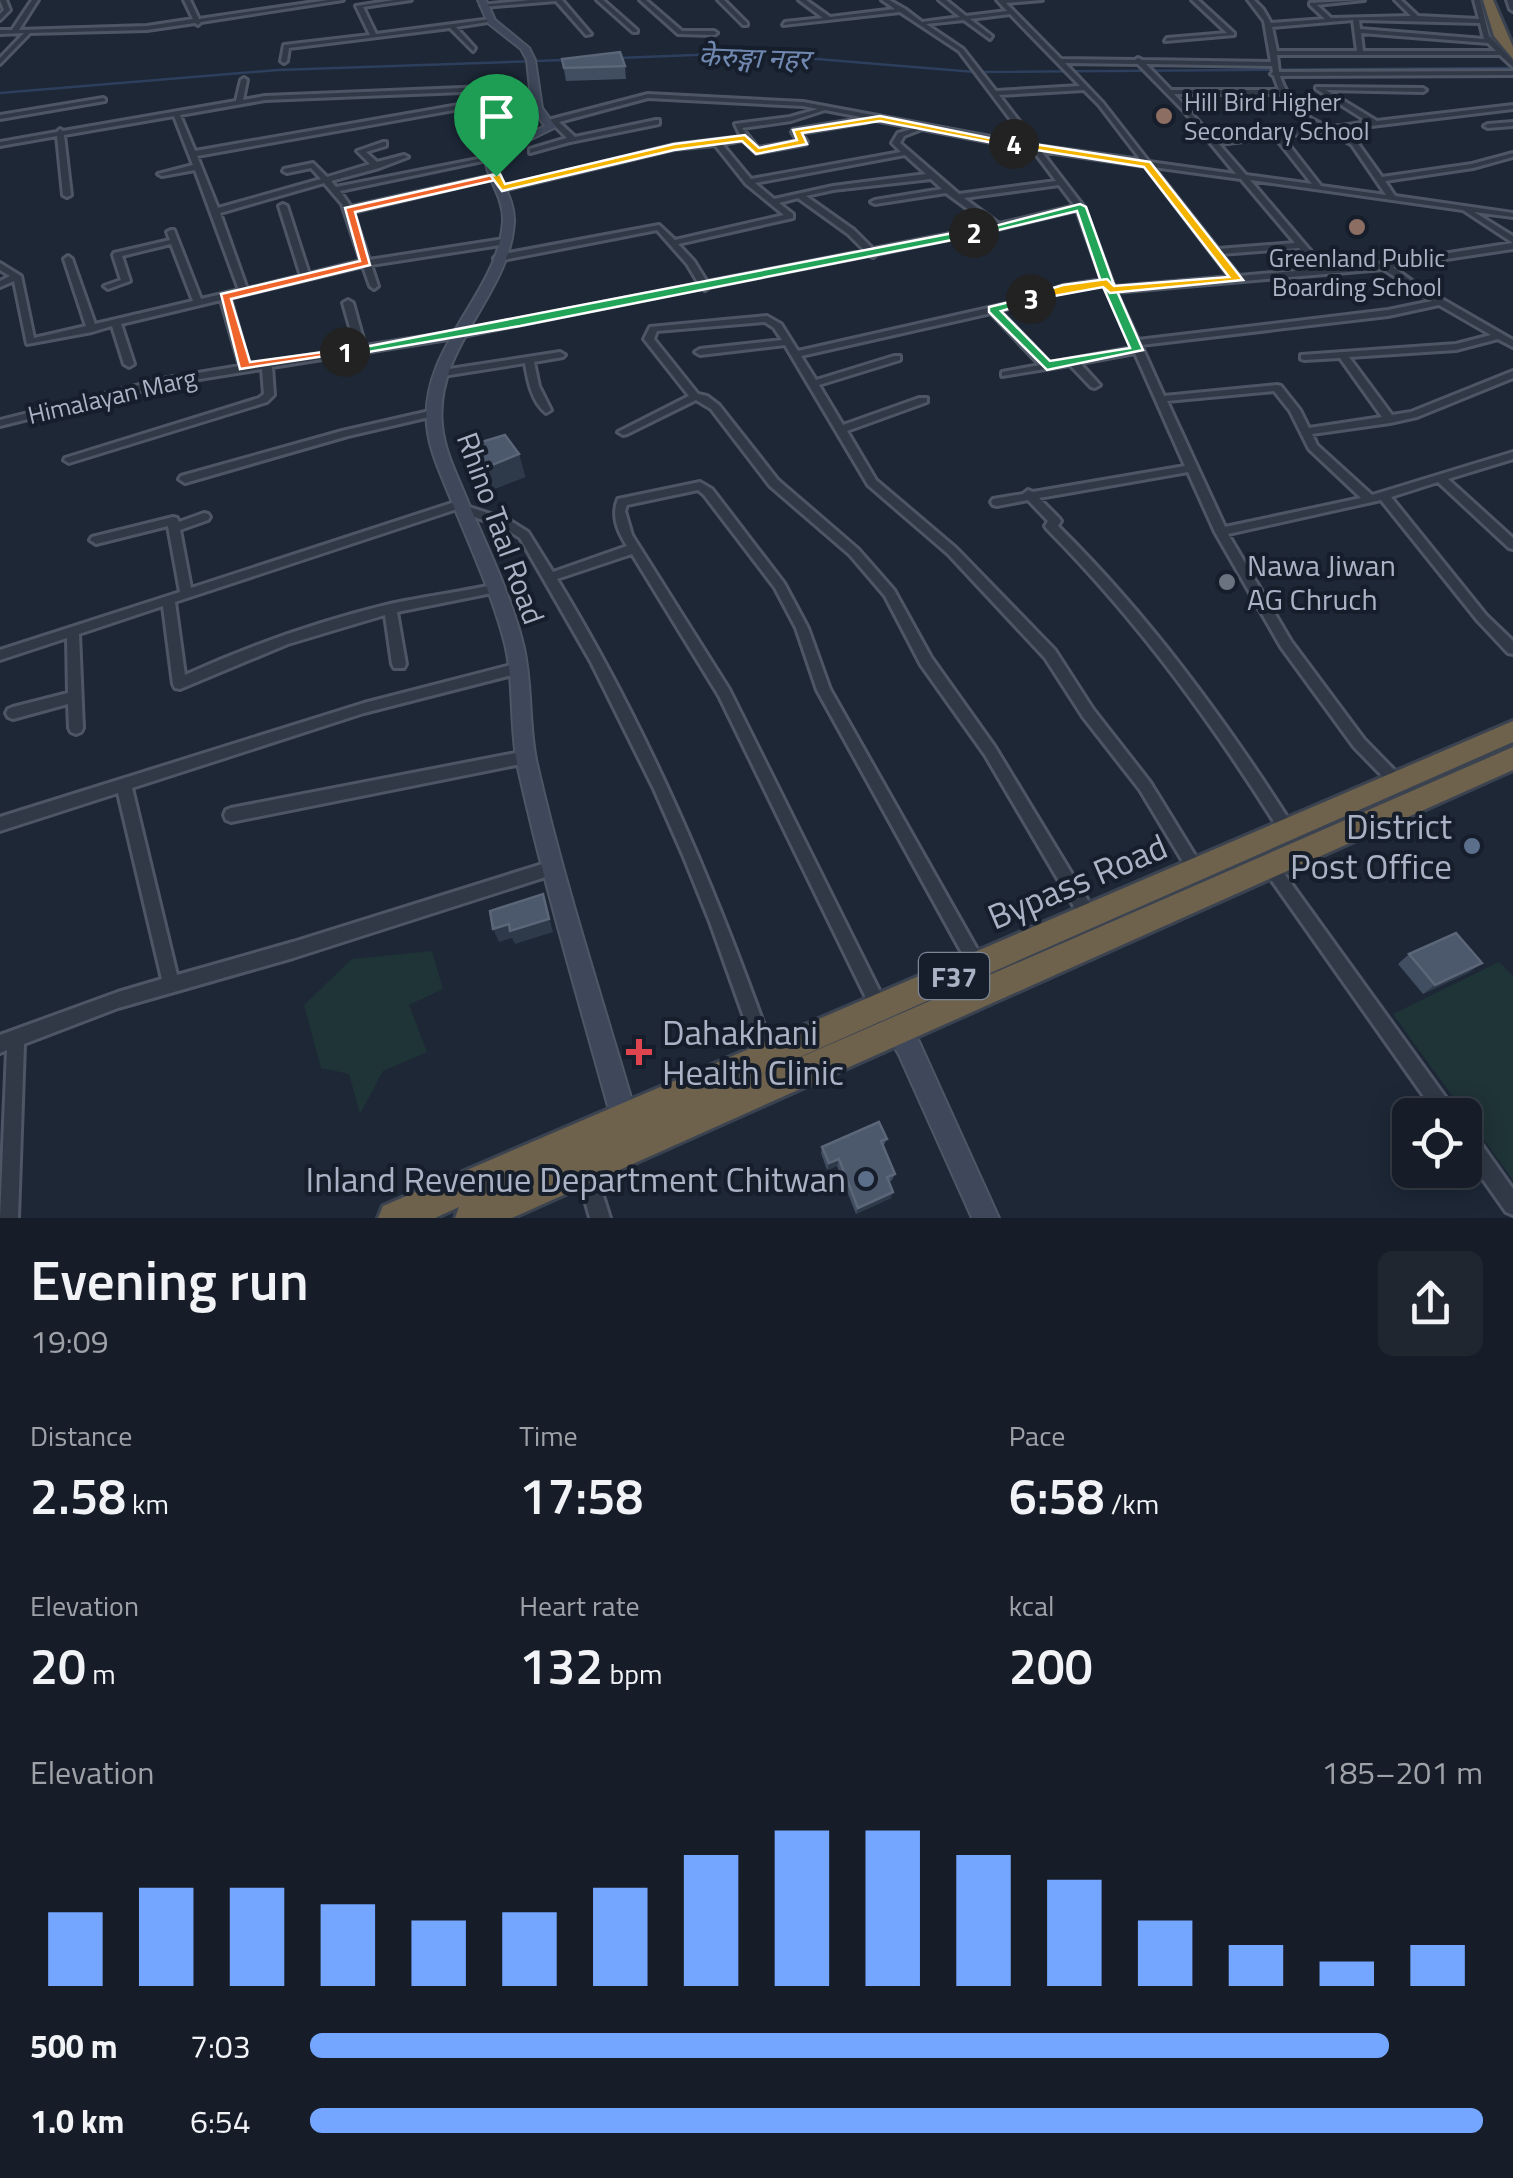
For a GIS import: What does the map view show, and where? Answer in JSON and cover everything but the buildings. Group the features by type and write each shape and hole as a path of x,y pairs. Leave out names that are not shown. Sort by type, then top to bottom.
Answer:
{"highway":[{"path":"1488,0 1500,36 1513,56"},
{"path":"1500,0 1513,40"},
{"name":"Bypass Road","path":"889,1019 978,965 1513,731"},
{"name":"Bypass Road","path":"394,1218 624,1117 771,1070 1270,866 1513,758"},
{"name":"Bypass Road","path":"472,1218 633,1147 771,1070"}],"street":[{"path":"0,18 7,10 3,0"},
{"path":"14,32 34,0"},
{"path":"187,0 198,22"},
{"path":"0,32 139,29 340,0"},
{"path":"374,36 358,6 408,0"},
{"path":"537,108 532,63 518,40 491,21 484,3 556,0 588,34"},
{"path":"600,0 635,32"},
{"path":"643,0 680,34 714,33"},
{"path":"721,0 745,24"},
{"path":"802,0 829,19"},
{"path":"885,0 951,40 997,93 1080,207 1108,286 1221,532 1286,644 1359,743 1396,781"},
{"path":"942,0 990,37"},
{"path":"1001,1 1039,0"},
{"path":"1167,40 1232,34 1195,0"},
{"path":"1251,0 1272,25 1274,70 1282,92 1303,119 1356,144 1392,197"},
{"path":"1328,18 1312,4 1359,0"},
{"path":"1398,0 1416,18"},
{"path":"1477,0 1489,41 1513,69"},
{"path":"1510,0 1513,9"},
{"path":"1001,1 1087,88 1237,280"},
{"path":"785,24 903,10"},
{"path":"923,23 1011,12"},
{"path":"406,18 413,31"},
{"path":"1272,25 1328,18 1482,21"},
{"path":"1356,18 1360,52"},
{"path":"1390,34 1387,23 1395,18"},
{"path":"284,61 286,46 491,21"},
{"path":"451,26 473,49"},
{"path":"1356,31 1489,41"},
{"path":"0,62 29,32"},
{"path":"1275,53 1499,53"},
{"path":"1062,61 1138,60 1321,74 1513,69"},
{"path":"1138,60 1214,142 1324,272"},
{"path":"1321,74 1330,85"},
{"path":"239,102 244,80"},
{"path":"1377,124 1318,88 1330,85 1423,90"},
{"path":"997,93 1087,88"},
{"path":"0,144 277,97 487,90 506,91 519,97 571,139"},
{"path":"1167,92 1282,92"},
{"path":"218,211 334,185 488,159 499,148 546,133 553,122 648,96 829,108 1036,148 1513,215"},
{"path":"193,154 519,97"},
{"path":"0,116 103,99 96,126"},
{"path":"829,108 791,119 738,126 756,151 803,142 796,132 880,119"},
{"path":"1214,142 1513,108"},
{"path":"176,113 218,211 244,292"},
{"path":"533,151 656,122"},
{"path":"1488,126 1513,124"},
{"path":"801,138 870,128"},
{"path":"922,128 895,138 906,153 948,190 998,227"},
{"path":"60,131 66,195"},
{"path":"1277,136 1318,187"},
{"path":"349,210 674,147 745,138"},
{"path":"674,242 790,216 749,182 717,143"},
{"path":"376,166 361,152 383,144"},
{"path":"749,182 906,153"},
{"path":"1378,180 1468,167 1513,155"},
{"path":"334,185 404,157"},
{"name":"Rhino Taal Road","path":"488,159 509,217 501,250 443,373 434,413 439,446 496,588 520,668 526,757 552,868 633,1147"},
{"path":"287,171 313,165 334,185 349,210 374,286"},
{"path":"162,174 198,167"},
{"path":"772,202 933,176"},
{"path":"957,197 1062,182"},
{"path":"875,202 948,190"},
{"path":"799,195 852,232 873,254"},
{"path":"283,206 306,277"},
{"name":"Himalayan Marg","path":"0,423 168,381 462,333 705,287 1080,207"},
{"path":"1461,207 1513,243"},
{"path":"0,266 17,276 30,342 366,263 501,250 659,226 705,287"},
{"path":"108,286 126,280 117,255 173,236 198,304"},
{"path":"700,352 792,348 993,309 1063,288 1237,280 1385,266 1513,243"},
{"path":"1215,252 1299,246"},
{"path":"68,259 92,329"},
{"path":"1385,266 1513,344"},
{"path":"0,284 17,276"},
{"path":"225,297 245,367"},
{"path":"1005,374 1136,347 1388,313 1439,302"},
{"path":"348,303 361,350"},
{"path":"993,309 1047,366"},
{"path":"695,397 649,339 652,329 768,319 778,326 872,482 952,551 1050,654 1088,712 1145,786 1196,870"},
{"path":"116,323 128,364"},
{"path":"1304,356 1456,347 1500,336"},
{"path":"443,373 560,354"},
{"path":"1342,354 1390,420"},
{"path":"814,384 897,358"},
{"path":"529,360 534,386 546,410"},
{"path":"1073,362 1095,385"},
{"path":"69,460 263,400 269,395 266,364"},
{"path":"1305,432 1390,420 1428,410 1513,374"},
{"path":"1160,400 1277,388 1295,410 1313,447 1370,500"},
{"path":"622,432 695,397 703,398 784,494 854,552 890,593 926,661 990,752 1089,917"},
{"path":"840,430 924,400"},
{"path":"185,478 346,432 434,413"},
{"path":"1221,532 1370,500 1513,455"},
{"path":"997,502 1192,468"},
{"path":"1441,480 1513,545"},
{"path":"978,965 824,690 802,628 780,586 708,492 689,486 622,502 620,520 724,694 986,1218"},
{"path":"1028,494 1233,742 1288,831"},
{"path":"1384,496 1482,618 1513,649"},
{"path":"0,655 462,506 505,522 524,534 551,578 650,759 753,1012 771,1070"},
{"path":"174,528 204,517"},
{"path":"96,540 173,521 186,593"},
{"path":"551,578 635,548"},
{"path":"168,600 180,684 233,658 390,609 496,588"},
{"path":"390,609 399,664"},
{"path":"72,631 76,728"},
{"path":"0,824 364,708 520,668"},
{"path":"13,713 73,696"},
{"path":"231,814 526,757"},
{"path":"124,786 170,984"},
{"path":"1270,866 1436,1098"},
{"path":"8,1218 8,1041 170,984 293,950 552,868"},
{"path":"578,1136 600,1218"},
{"path":"1482,1162 1513,1205"}],"green space":[{"path":"432,951 443,989 409,1005 427,1052 383,1071 360,1114 349,1074 321,1068 304,1005 352,959"},
{"path":"1499,962 1513,976 1513,1180 1482,1137 1482,1098 1454,1098 1393,1014"}],"waterway":[{"name":"केेरुङ्गा नहर","path":"618,58 745,53 975,72 1509,68"},
{"name":"केेरुङ्गा नहर","path":"0,93 278,70 564,60"}],"place":[{"name":"Hill Bird Higher Secondary School","path":"1164,116"},
{"name":"Greenland Public Boarding School","path":"1357,227"},
{"name":"Nawa Jiwan AG Chruch","path":"1227,582"},
{"name":"District Post Office","path":"1472,846"},
{"name":"Dahakhani Health Clinic","path":"639,1052"},
{"name":"Inland Revenue Department Chitwan","path":"866,1179"}],"route":[{"path":"496,176 349,210 366,263 225,297 245,367 448,336 705,287 943,240 1080,207 1107,282 1137,350 1047,366 993,309 1089,284 1107,282 1110,290 1237,280 1147,164 880,119 796,132 803,142 756,151 745,138 674,147 502,188 496,176"}]}
